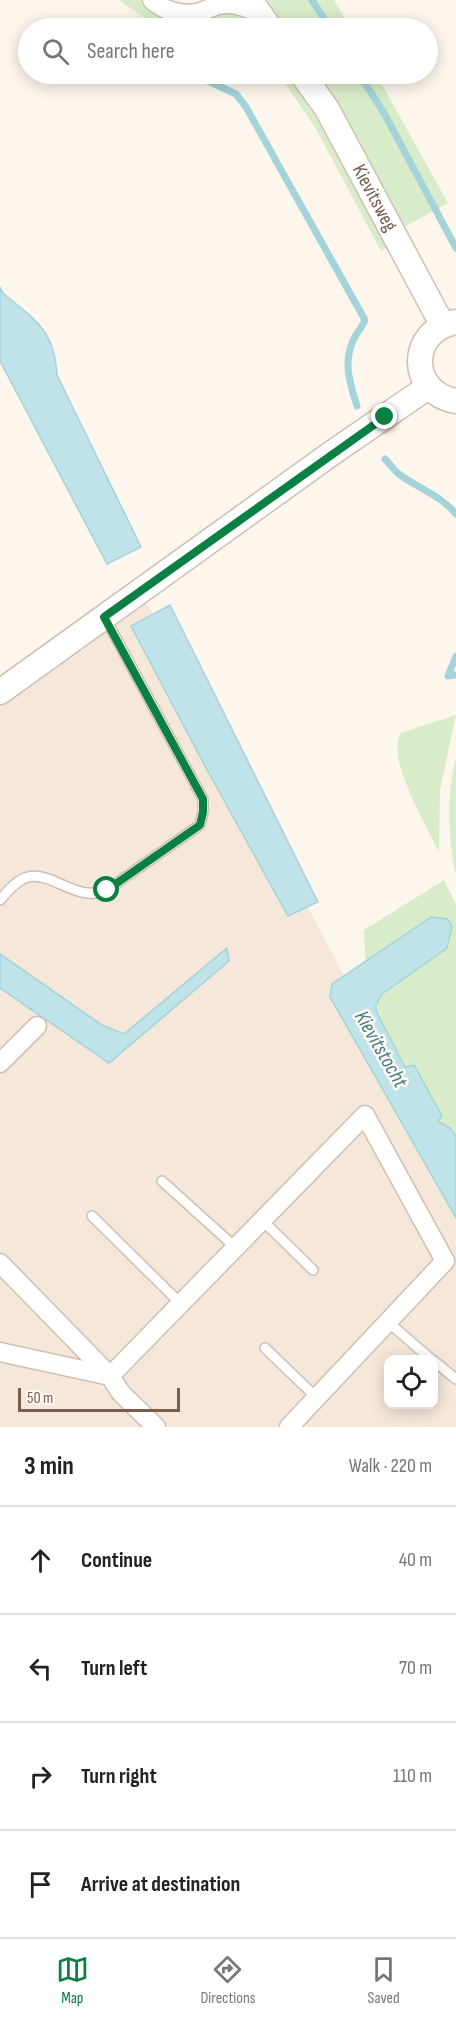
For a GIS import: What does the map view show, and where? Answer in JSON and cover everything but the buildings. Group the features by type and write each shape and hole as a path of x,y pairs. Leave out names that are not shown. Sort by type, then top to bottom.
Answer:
{"street":[{"path":"152,0 164,9 174,12 198,13 227,4 237,5 260,14"},
{"name":"Kievitsweg","path":"309,84 327,109 449,324"},
{"path":"449,324 432,332 420,353 419,365 428,387 437,395 456,401"},
{"path":"0,692 332,453 428,387"},
{"path":"0,1063 37,1026"},
{"path":"110,1376 364,1114 445,1261 289,1427"},
{"path":"0,1263 110,1376 121,1393 156,1427"},
{"path":"0,1352 110,1376"}],"lane":[{"path":"0,900 18,882 26,877 36,876 96,895 107,890 200,825 203,799 104,617"},
{"path":"162,1181 235,1247"},
{"path":"92,1216 180,1303"},
{"path":"262,1220 313,1270"},
{"path":"388,1322 427,1355"},
{"path":"265,1347 317,1398"},
{"path":"438,1364 456,1380"}],"shaded area":[{"path":"141,592 456,1187 456,1427 0,1427 0,680"}],"green space":[{"path":"119,0 143,0 146,4 180,18 145,18"},
{"path":"267,0 334,0 344,18 279,18"},
{"path":"226,12 247,18 212,18 211,16"},
{"path":"286,84 294,84 330,140 388,247 381,251 316,129"},
{"path":"321,84 382,84 448,203 402,228"},
{"path":"456,715 440,790 439,852 403,774 398,758 397,743 401,733"},
{"path":"456,758 456,876 451,847 449,802"},
{"path":"444,880 456,904 456,1136 450,1128 437,1121 442,1116 414,1066 405,1067 376,1012 379,998 387,990 431,917 365,962 364,930"}],"water":[{"path":"0,287 3,293 34,319 47,336 52,347 57,375 141,547 107,564 0,361"},
{"path":"170,605 318,902 288,916 131,626"},
{"name":"Kievitstocht","path":"431,917 447,919 452,926 447,948 382,994 376,1005 376,1011 405,1067 414,1065 442,1116 438,1121 450,1128 456,1136 456,1218 330,997 332,984"},
{"path":"227,948 229,961 109,1063 0,988 0,954 102,1025 124,1034"}],"waterway":[{"path":"312,0 324,18"},
{"path":"214,84 236,94 246,107 365,320 354,338 348,357 350,382 357,406"},
{"path":"365,84 384,113 456,248"},
{"path":"385,459 400,475 438,498 456,514"},
{"path":"455,675 448,676 456,656"}],"route":[{"path":"107,890 200,825 203,799 104,617 385,417"}]}
